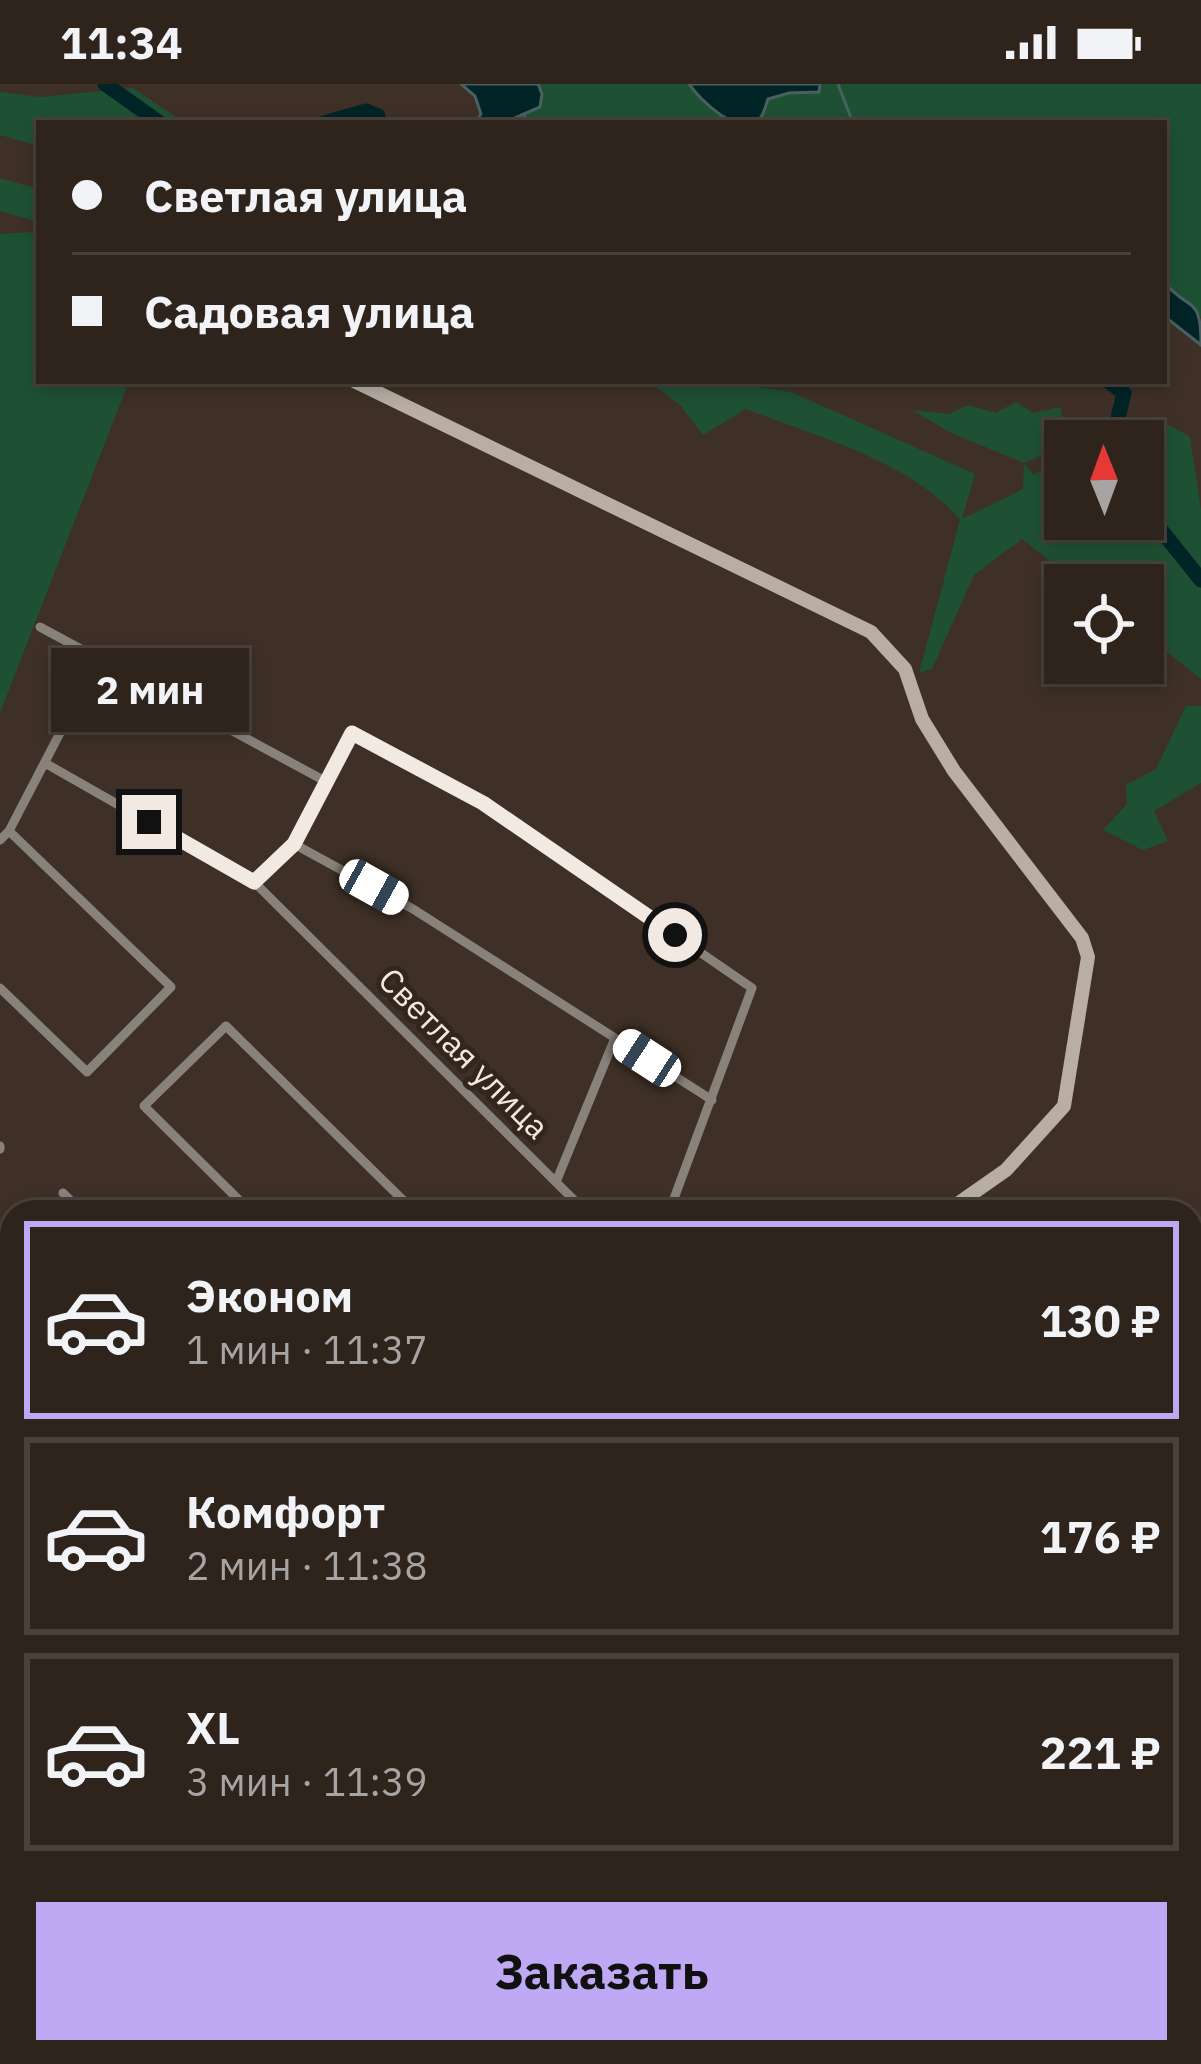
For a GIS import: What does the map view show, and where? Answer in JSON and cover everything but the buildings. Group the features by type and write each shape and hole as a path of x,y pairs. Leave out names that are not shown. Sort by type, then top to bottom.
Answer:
{"street":[{"path":"360,384 871,632 905,669 922,719 954,771 1082,938 1088,957 1064,1106 1006,1170 963,1200"},
{"path":"40,628 326,781"},
{"path":"0,841 99,658"},
{"path":"254,882 294,844 352,733 483,803 752,988 674,1200"},
{"name":"Светлая улица","path":"45,763 254,882 574,1200"},
{"path":"0,988 87,1072 171,987 9,831"},
{"path":"294,844 413,909 712,1100"},
{"path":"238,1200 144,1106 226,1026 403,1200"},
{"path":"556,1182 615,1037"},
{"path":"63,1193 70,1200"}],"green space":[{"path":"538,84 689,84 730,120 514,120 540,106"},
{"path":"820,84 1201,84 1201,317 1167,285 1167,120 756,120 768,99 818,92"},
{"path":"133,88 181,120 36,120 36,145 0,135 0,92 40,97"},
{"path":"0,178 36,188 36,221 0,211"},
{"path":"0,234 36,234 36,384 128,384 0,713"},
{"path":"652,384 739,384 791,392 975,474 962,519 1023,489 1024,463 1034,475 1044,469 1044,540 1164,540 1164,424 1181,432 1190,437 1201,510 1201,679 1164,650 1164,564 1054,564 1022,539 974,575 932,669 919,673 960,520 940,499 889,466 746,409 703,435 680,405"},
{"path":"1016,402 1033,413 1060,407 1063,420 1044,420 1044,454 1024,463 951,433 912,410 950,414 968,405 996,413"},
{"path":"1186,706 1201,706 1201,783 1154,811 1168,841 1143,850 1103,830 1127,804 1126,785 1156,769"}],"water":[{"path":"461,84 538,84 542,94 540,107 510,120 477,120 481,114 475,96"},
{"path":"689,84 820,84 819,92 768,99 757,120 730,120"},
{"path":"1167,285 1196,311 1201,345 1167,318"}],"waterway":[{"path":"105,84 156,120"},
{"path":"838,84 852,120"},
{"path":"334,120 366,111 378,116 376,120"},
{"path":"524,115 526,120"},
{"path":"1112,384 1124,393 1117,420"},
{"path":"1164,534 1201,580"}],"route":[{"path":"149,822 254,882 294,844 352,733 483,803 675,935"}]}
